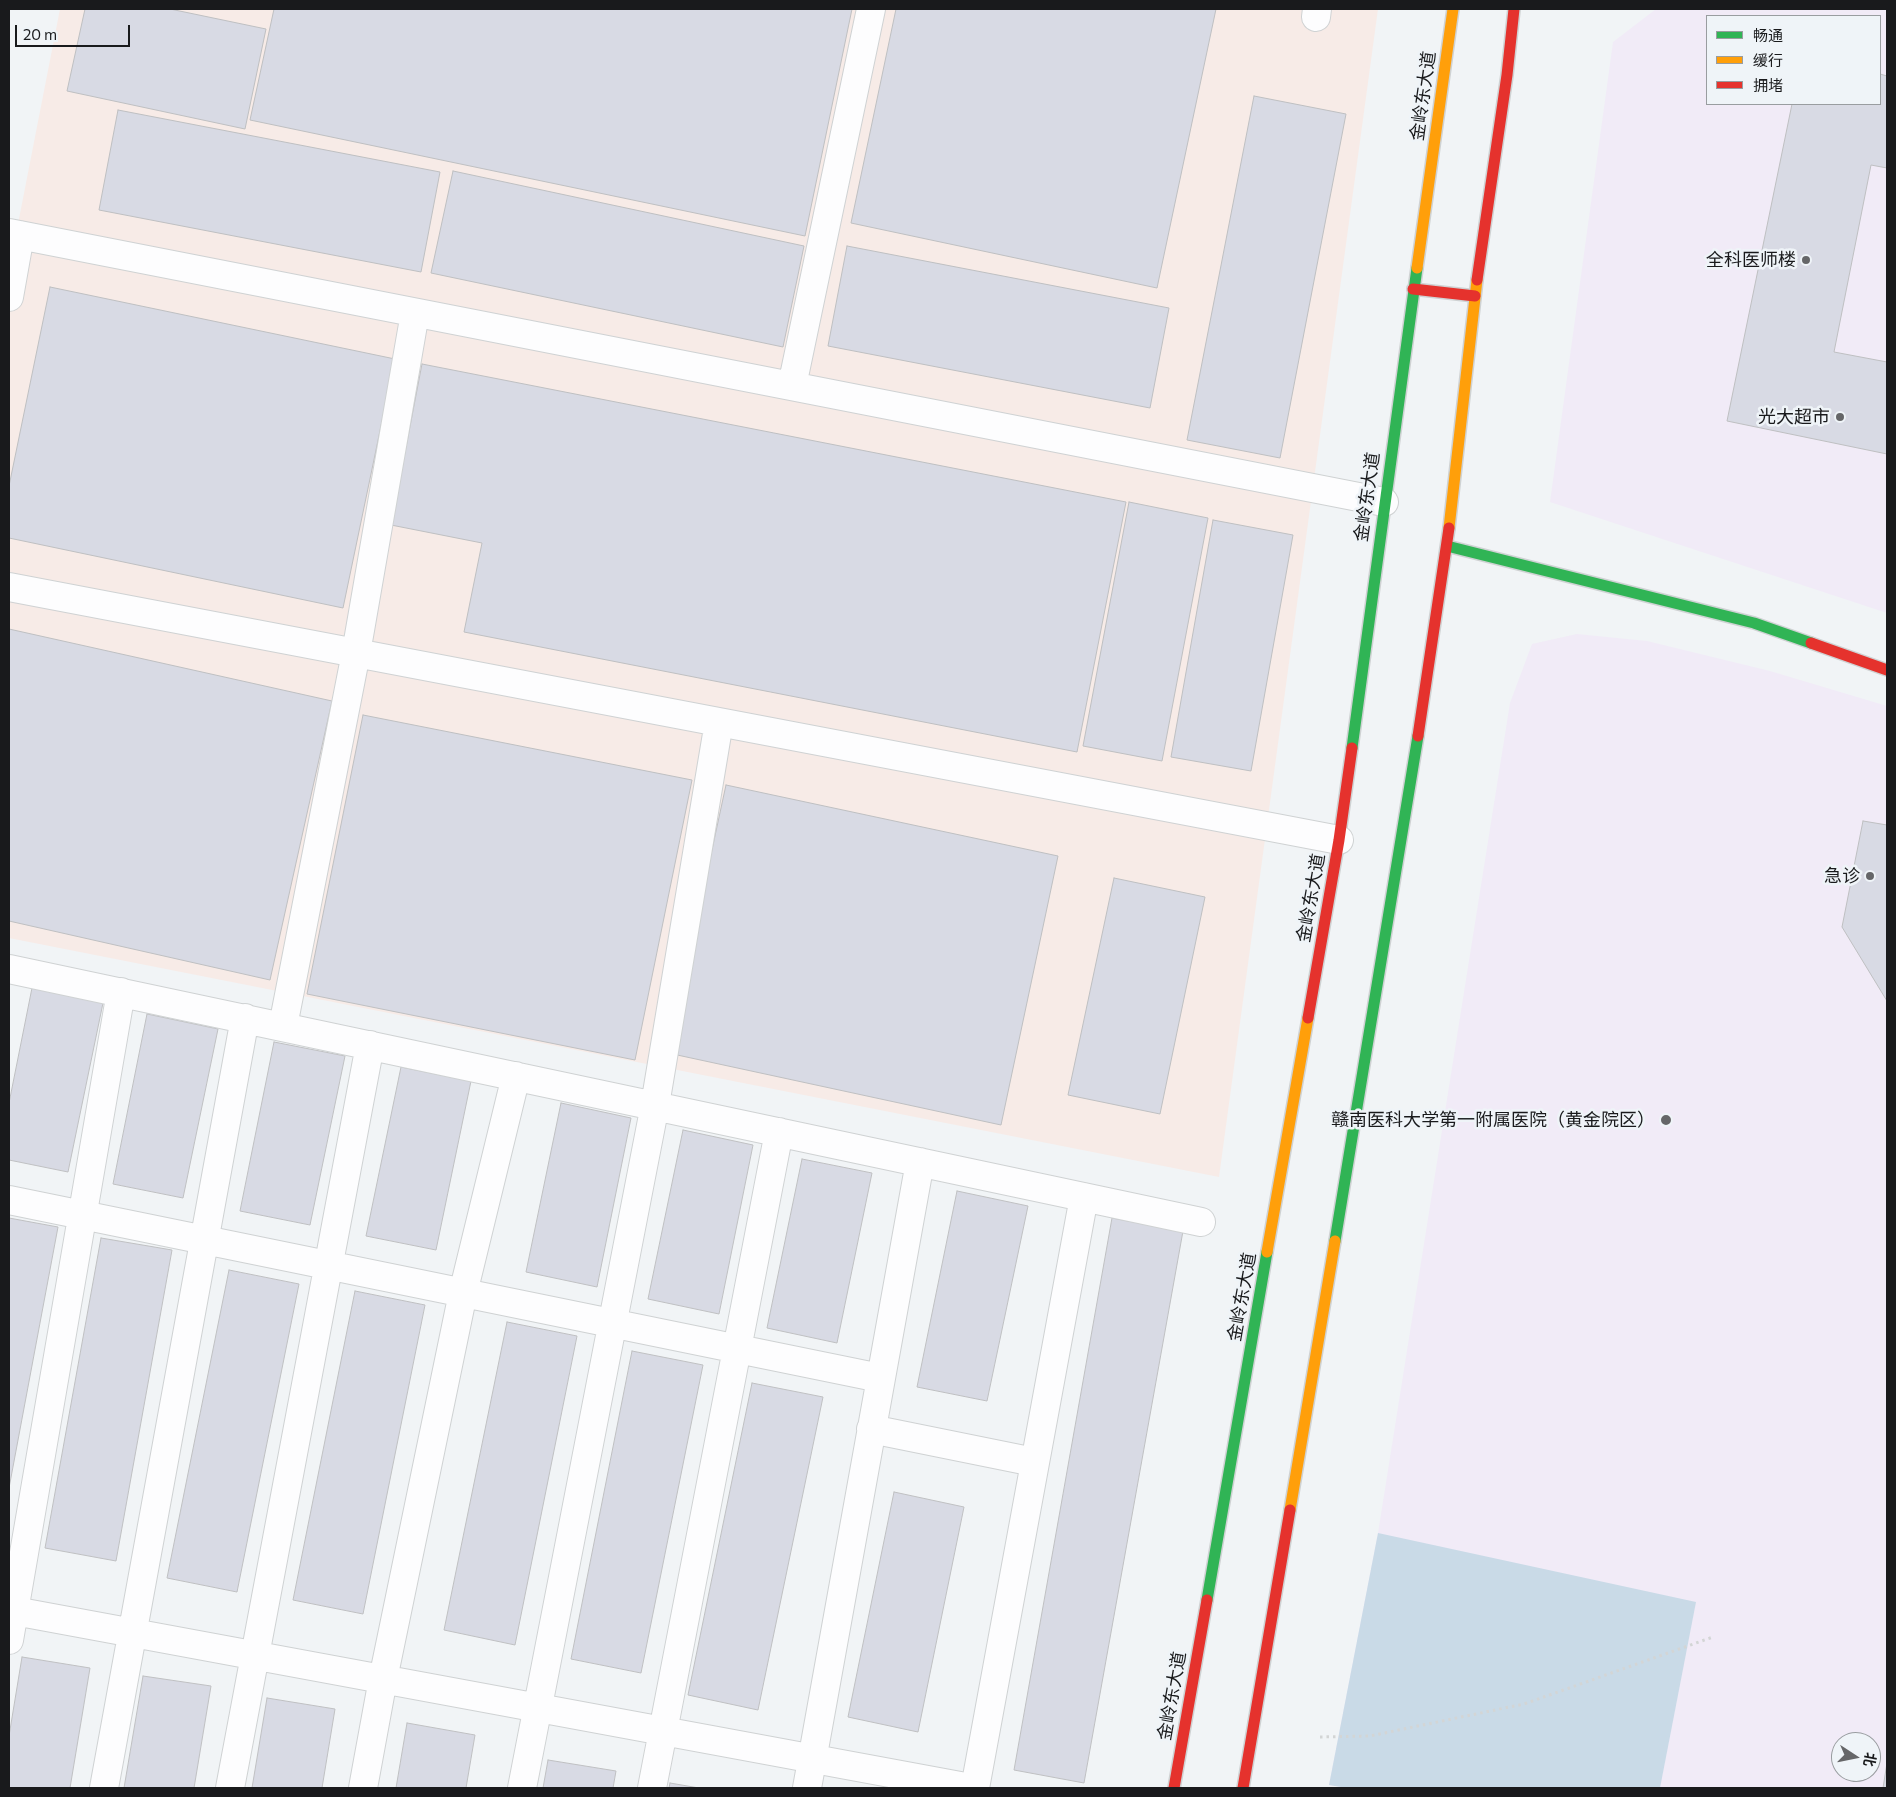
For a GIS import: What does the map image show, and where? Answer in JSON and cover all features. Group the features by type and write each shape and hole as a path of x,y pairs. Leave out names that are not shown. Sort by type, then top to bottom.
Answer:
{"main road":[{"name":"金岭东大道","path":"1174,1788 1339,840 1453,9"},
{"path":"1243,1788 1396,879 1448,546 1475,296 1507,75 1514,9"},
{"path":"1413,290 1475,296"},
{"path":"1448,546 1754,623 1887,670"}],"street":[{"path":"792,386 871,9"},
{"path":"9,297 14,234 1384,502"},
{"path":"283,1026 356,653 415,313"},
{"path":"9,587 1339,840"},
{"path":"522,1788 655,1105 719,722"},
{"path":"9,968 1201,1222"},
{"path":"9,1640 11,1610 121,992"},
{"path":"104,1788 245,1018"},
{"path":"230,1788 370,1045"},
{"path":"363,1788 383,1679 463,1293 516,1076"},
{"path":"652,1788 779,1132"},
{"path":"807,1788 920,1162"},
{"path":"975,1788 1084,1197"},
{"path":"9,1200 880,1378"},
{"path":"871,1429 1034,1462"},
{"path":"11,1610 971,1788"}],"path":[{"path":"1320,1738 1370,1736 1524,1704 1713,1637"}],"shaded area":[{"path":"60,9 1378,9 1219,1177 9,938 9,270"},
{"path":"1656,9 1887,9 1887,613 1550,502 1613,42"},
{"name":"赣南医科大学第一附属医院（黄金院区）","path":"1577,634 1647,641 1770,671 1887,706 1887,1788 1347,1788 1329,1785 1378,1533 1510,703 1532,644"},
{"path":"1378,1533 1696,1602 1660,1788 1347,1788 1329,1785"}],"building":[{"path":"85,9 170,9 266,29 245,129 67,91"},
{"path":"274,9 852,9 805,236 250,120"},
{"path":"896,9 1216,9 1157,288 851,223"},
{"name":"全科医师楼","path":"1881,74 1887,76 1887,168 1871,165 1834,352 1887,362 1887,454 1727,421 1792,105 1881,105"},
{"path":"1254,96 1346,114 1280,458 1187,440"},
{"path":"118,110 440,172 421,272 99,210"},
{"path":"453,171 804,246 783,347 431,273"},
{"path":"847,246 1169,308 1150,408 828,346"},
{"path":"50,287 395,359 343,608 9,538 9,486"},
{"path":"422,364 1126,502 1077,752 464,632 482,543 391,525"},
{"path":"1129,502 1208,518 1162,761 1083,746"},
{"path":"1213,520 1293,535 1251,771 1171,757"},
{"path":"9,629 332,701 270,980 9,921"},
{"path":"363,715 692,780 635,1060 307,994"},
{"path":"726,785 1058,856 1001,1125 668,1053"},
{"name":"急诊","path":"1863,821 1887,825 1887,1001 1842,927"},
{"path":"1114,878 1205,897 1160,1114 1068,1095"},
{"path":"32,988 103,1003 68,1172 9,1160 9,1103"},
{"path":"147,1014 218,1029 183,1198 113,1184"},
{"path":"274,1042 345,1056 310,1225 240,1211"},
{"path":"401,1067 471,1081 436,1250 366,1236"},
{"path":"561,1103 631,1118 597,1287 526,1272"},
{"path":"683,1130 753,1145 719,1314 648,1299"},
{"path":"802,1159 872,1173 837,1343 767,1328"},
{"path":"957,1191 1028,1206 987,1401 917,1387"},
{"path":"9,1218 58,1227 9,1488"},
{"path":"1112,1218 1183,1231 1084,1783 1014,1770"},
{"path":"101,1238 172,1250 116,1561 45,1548"},
{"path":"229,1270 299,1284 237,1592 167,1578"},
{"path":"355,1291 425,1305 363,1614 293,1600"},
{"path":"507,1322 577,1336 515,1645 444,1630"},
{"path":"632,1351 703,1365 641,1673 571,1659"},
{"path":"752,1383 823,1397 758,1710 688,1695"},
{"path":"894,1492 964,1507 918,1732 848,1717"},
{"path":"22,1657 90,1668 70,1788 9,1788 9,1736"},
{"path":"143,1676 211,1686 194,1788 124,1788"},
{"path":"267,1698 335,1709 322,1788 252,1788"},
{"path":"407,1723 475,1735 466,1788 396,1788"},
{"path":"548,1760 616,1771 613,1788 543,1788"},
{"path":"1887,1763 1887,1788 1883,1788"},
{"path":"670,1783 699,1788 669,1788"}],"traffic: fast":[{"path":"1352,748 1417,268"},
{"path":"1447,546 1754,623 1811,643"},
{"path":"1335,1241 1418,736"},
{"path":"1207,1600 1267,1252"}],"traffic: slow":[{"path":"1417,268 1453,9"},
{"path":"1449,528 1477,280"},
{"path":"1267,1252 1308,1018"},
{"path":"1290,1510 1335,1241"}],"traffic: jam":[{"path":"1477,280 1507,75 1514,9"},
{"path":"1413,289 1475,296"},
{"path":"1418,736 1449,528"},
{"path":"1811,643 1887,670"},
{"path":"1308,1018 1339,840 1352,748"},
{"path":"1243,1788 1290,1510"},
{"path":"1174,1788 1207,1600"}],"place":[{"name":"全科医师楼","path":"1806,260"},
{"name":"光大超市","path":"1840,417"},
{"name":"急诊","path":"1870,876"},
{"name":"赣南医科大学第一附属医院（黄金院区）","path":"1666,1120"}]}
